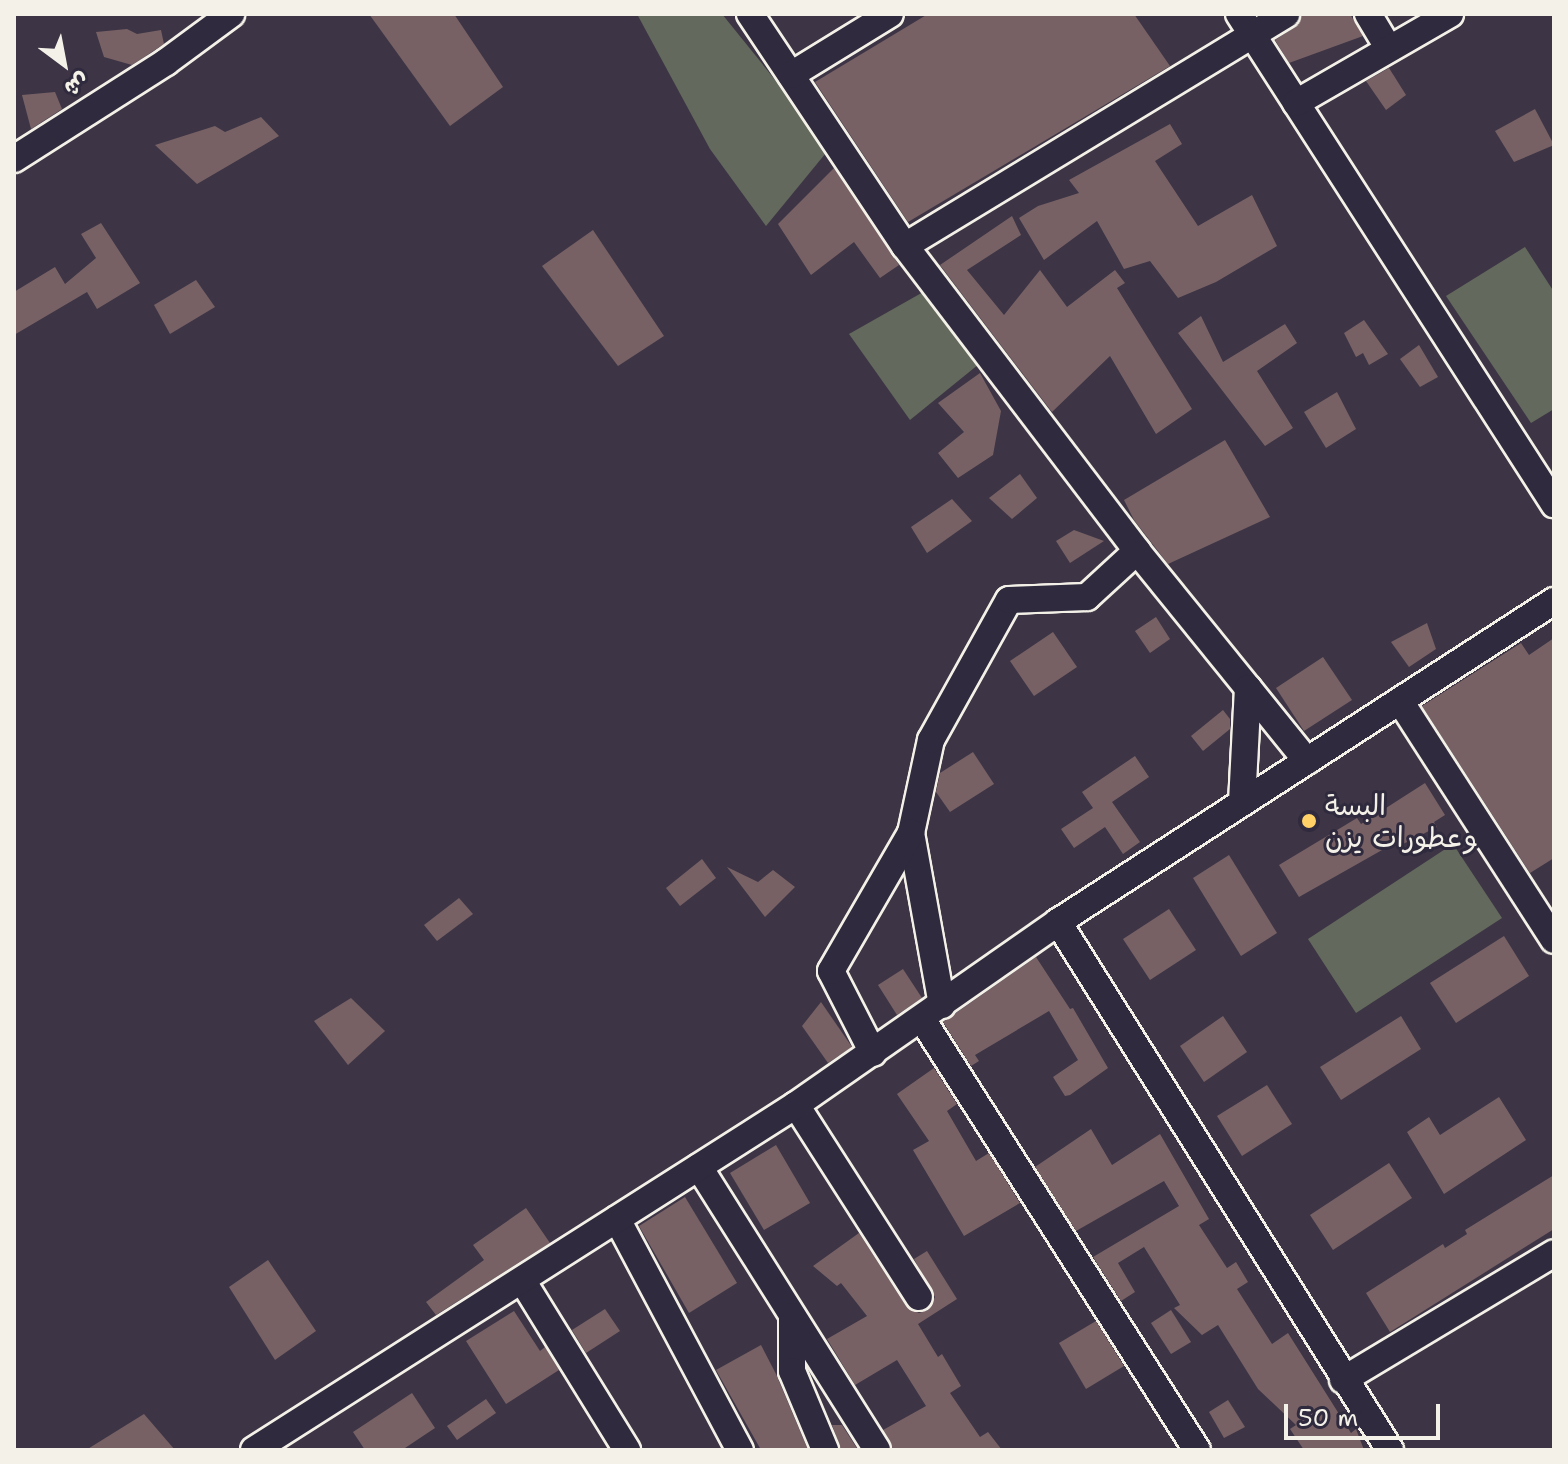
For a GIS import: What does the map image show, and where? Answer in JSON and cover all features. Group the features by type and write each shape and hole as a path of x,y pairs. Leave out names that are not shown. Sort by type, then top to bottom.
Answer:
{"street":[{"path":"14,159 166,62 231,14"},
{"path":"750,14 905,246 1137,551 1307,761"},
{"path":"791,75 890,14"},
{"path":"905,246 1245,24 1286,14"},
{"path":"1368,14 1388,47"},
{"path":"1296,103 1388,47 1450,14"},
{"path":"1245,24 1554,504"},
{"path":"873,1053 831,971 911,833 931,740 1009,600 1087,597 1137,551"},
{"path":"254,1450 796,1105 1058,922 1554,601"},
{"path":"1242,803 1248,688"},
{"path":"1400,701 1554,940"},
{"path":"911,833 932,1012 1197,1450"},
{"path":"1058,922 1343,1380 1390,1450"},
{"path":"796,1105 919,1297"},
{"path":"699,1167 877,1450"},
{"path":"617,1219 740,1450"},
{"path":"1343,1380 1554,1253"},
{"path":"522,1280 627,1450"},
{"path":"792,1315 792,1371 825,1450"}],"green space":[{"path":"637,14 722,14 830,148 766,226 710,149"},
{"path":"1525,247 1554,292 1554,409 1531,423 1446,296"},
{"path":"925,291 979,364 910,420 849,334"},
{"path":"1453,844 1502,918 1356,1013 1308,939"}],"building":[{"path":"369,14 454,14 503,87 450,126"},
{"path":"928,14 1134,14 1170,66 908,222 815,82"},
{"path":"1302,14 1350,14 1363,36 1289,63 1275,40 1295,27"},
{"path":"127,29 137,34 161,30 164,44 132,65 104,57 96,32"},
{"path":"1389,68 1406,95 1386,110 1366,81"},
{"path":"55,92 62,109 31,129 22,95"},
{"path":"1535,109 1554,145 1514,162 1495,131"},
{"path":"261,117 279,136 197,184 155,145 215,126 225,132"},
{"path":"1170,124 1182,144 1155,161 1198,226 1252,195 1277,246 1216,282 1178,298 1150,261 1124,269 1097,221 1044,260 1019,218 1038,206 1079,193 1069,180"},
{"path":"834,168 899,265 880,278 854,242 811,275 778,224"},
{"path":"1012,216 1021,235 967,270 1004,315 1040,270 1067,307 1115,270 1125,283 1117,288 1192,409 1156,434 1110,356 1052,412 940,265"},
{"path":"101,223 140,283 97,309 87,292 14,335 14,292 55,267 65,284 96,258 81,234"},
{"path":"593,230 664,336 618,366 542,266"},
{"path":"196,280 215,307 170,334 154,305"},
{"path":"1201,316 1223,362 1285,324 1297,343 1257,371 1293,428 1265,446 1178,333"},
{"path":"1364,320 1388,354 1369,365 1363,353 1356,357 1344,333"},
{"path":"1419,345 1438,377 1420,387 1400,359"},
{"path":"980,373 1001,411 993,455 958,478 938,453 964,432 938,403"},
{"path":"1337,392 1356,429 1326,448 1304,412"},
{"path":"1225,440 1270,517 1168,564 1134,520 1124,500"},
{"path":"1020,474 1037,498 1012,519 989,498"},
{"path":"952,499 972,521 927,553 911,527"},
{"path":"1074,530 1104,541 1070,563 1056,541"},
{"path":"1156,617 1170,639 1150,653 1135,631"},
{"path":"1427,623 1436,649 1409,667 1391,642"},
{"path":"1053,632 1077,667 1034,696 1010,661"},
{"path":"1554,638 1554,858 1530,873 1422,706 1521,643 1529,655"},
{"path":"1323,657 1352,700 1304,731 1276,688"},
{"path":"1223,710 1230,719 1230,729 1203,751 1191,736"},
{"path":"973,752 994,784 950,812 936,792 940,773"},
{"path":"1135,756 1149,777 1112,802 1140,842 1123,854 1105,827 1074,848 1061,829 1093,808 1082,792"},
{"path":"1425,783 1445,815 1434,822 1437,827 1401,845 1398,841 1299,897 1279,865 1357,818 1361,824"},
{"path":"1229,855 1277,933 1241,956 1193,878"},
{"path":"702,859 716,878 680,906 666,888"},
{"path":"727,867 758,882 773,870 795,887 765,917"},
{"path":"459,898 473,914 437,941 424,925"},
{"path":"1169,909 1196,950 1150,980 1123,939"},
{"path":"1504,936 1529,976 1456,1023 1430,983"},
{"path":"1036,957 1070,1009 1073,1008 1108,1068 1070,1095 1065,1096 1053,1077 1078,1060 1049,1011 975,1055 979,1061 971,1066 943,1022"},
{"path":"903,969 922,998 897,1015 878,985"},
{"path":"351,998 385,1031 348,1065 314,1021"},
{"path":"821,1002 852,1047 828,1063 802,1026"},
{"path":"1223,1016 1247,1052 1204,1082 1180,1046"},
{"path":"1401,1016 1421,1049 1341,1100 1320,1067"},
{"path":"934,1068 957,1104 947,1111 976,1161 989,1153 1020,1203 964,1236 913,1150 929,1141 897,1094"},
{"path":"1267,1085 1292,1124 1242,1156 1217,1116"},
{"path":"1499,1097 1526,1140 1444,1194 1407,1132 1429,1117 1440,1135"},
{"path":"1091,1129 1112,1165 1160,1134 1209,1219 1199,1225 1227,1268 1236,1262 1248,1282 1237,1289 1272,1344 1288,1333 1351,1433 1356,1429 1364,1450 1304,1450 1290,1429 1296,1425 1258,1389 1218,1325 1202,1335 1174,1308 1180,1305 1144,1247 1118,1263 1135,1292 1121,1301 1093,1257 1179,1206 1164,1181 1076,1231 1035,1167"},
{"path":"776,1145 810,1203 764,1230 730,1173"},
{"path":"1389,1163 1412,1198 1333,1250 1310,1215"},
{"path":"1554,1175 1554,1229 1390,1332 1366,1293 1443,1244 1445,1248 1467,1234 1465,1230"},
{"path":"685,1197 737,1283 689,1313 639,1226"},
{"path":"526,1208 550,1243 436,1315 426,1302 484,1260 473,1245"},
{"path":"859,1233 906,1306 919,1313 928,1310 935,1297 914,1259 927,1251 957,1299 918,1324 938,1357 942,1354 961,1386 950,1393 980,1437 988,1432 1002,1450 893,1450 883,1430 926,1406 897,1360 855,1385 827,1339 867,1316 841,1283 837,1286 813,1266"},
{"path":"268,1260 316,1331 275,1360 229,1287"},
{"path":"605,1309 620,1331 586,1353 572,1330"},
{"path":"1171,1310 1191,1342 1171,1354 1151,1323"},
{"path":"514,1311 540,1351 545,1347 559,1370 506,1404 466,1341"},
{"path":"1096,1321 1124,1366 1086,1389 1059,1343"},
{"path":"761,1345 808,1450 761,1450 716,1370"},
{"path":"412,1393 435,1428 402,1450 365,1450 353,1432"},
{"path":"486,1399 496,1413 457,1440 447,1426"},
{"path":"1228,1400 1245,1427 1224,1438 1209,1412"},
{"path":"144,1414 175,1450 86,1450"},
{"path":"832,1425 842,1425 858,1450 841,1450"}],"place":[{"name":"البسة وعطورات يزن","path":"1309,821"}]}
